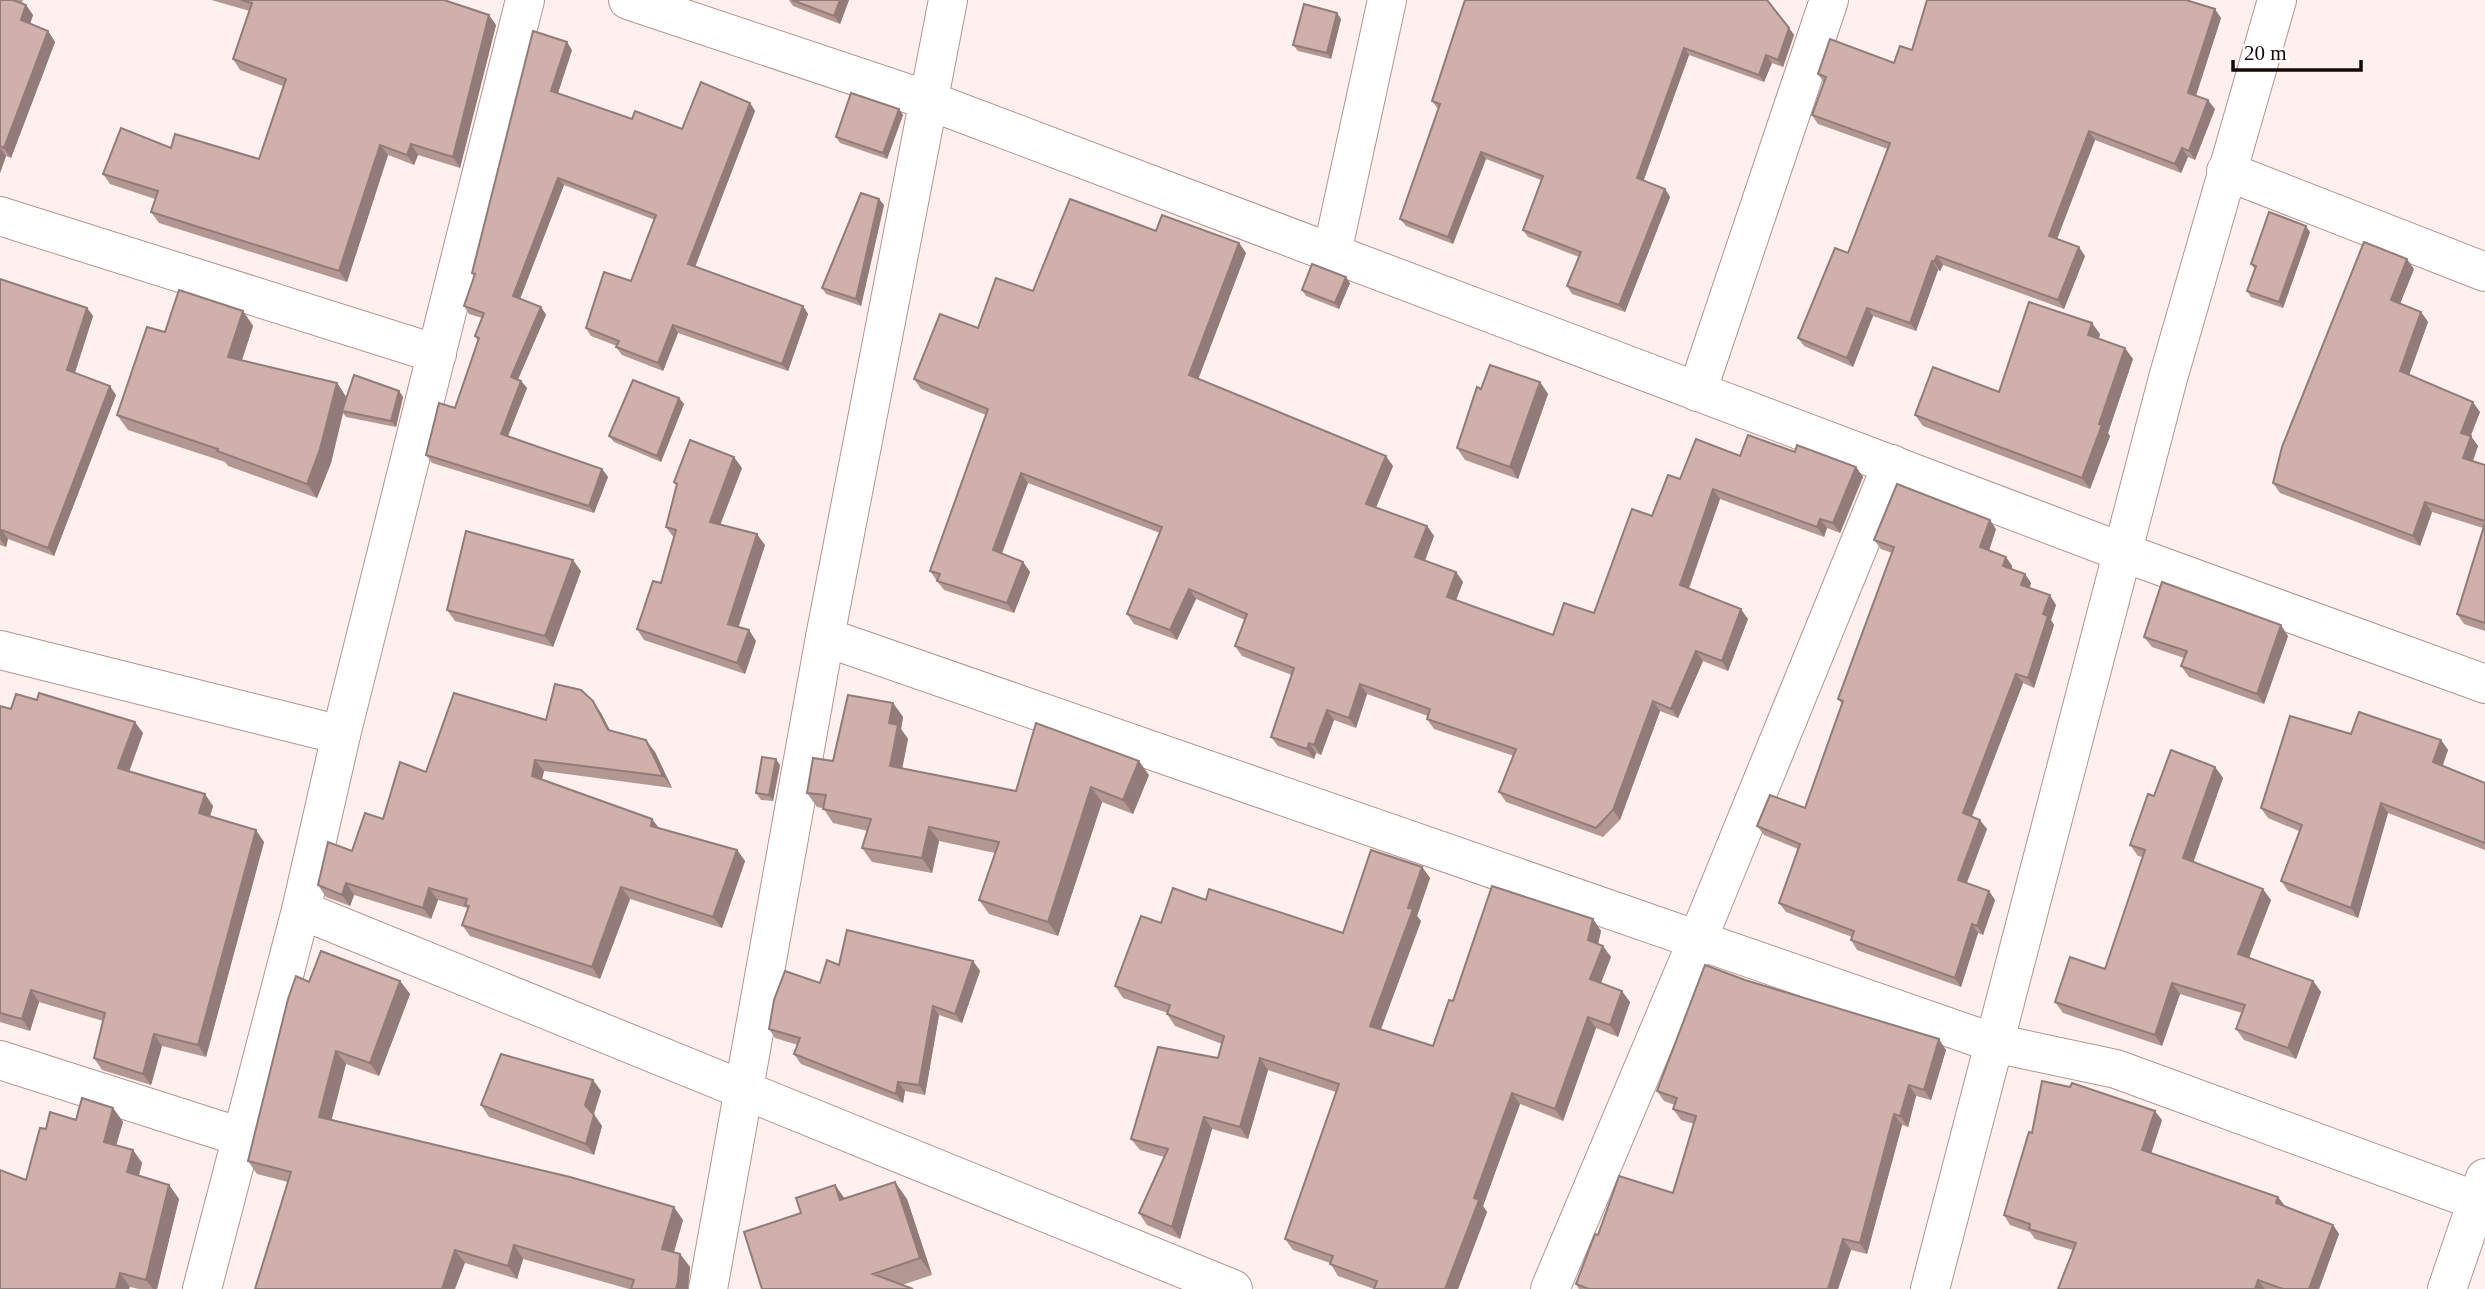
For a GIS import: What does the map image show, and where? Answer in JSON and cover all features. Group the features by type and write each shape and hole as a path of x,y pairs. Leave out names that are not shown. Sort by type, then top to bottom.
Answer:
{"street":[{"path":"202,1289 302,909 341,735 525,0"},
{"path":"628,0 927,100 2122,552 2485,684"},
{"path":"708,1289 825,637 948,0"},
{"path":"1332,253 1387,0"},
{"path":"1697,392 1829,0"},
{"path":"1930,1289 2059,806 2122,552 2277,0"},
{"path":"2227,171 2485,272"},
{"path":"0,216 437,354"},
{"path":"1550,1289 1697,940 1892,464"},
{"path":"825,637 1994,1043 2116,1069 2482,1194 2447,1289"},
{"path":"0,650 341,735"},
{"path":"302,909 1233,1289"},
{"path":"0,1060 241,1137"}],"building":[{"path":"0,0 13,0 26,5 21,20 48,31 4,148 0,146"},
{"path":"241,0 444,0 489,15 453,157 411,144 407,155 380,145 339,271 151,212 158,191 103,174 121,128 171,148 175,134 259,159 286,79 233,59 252,3"},
{"path":"792,0 840,0 834,16"},
{"path":"1465,0 1767,0 1789,28 1778,60 1766,55 1759,75 1684,48 1637,178 1665,189 1619,305 1567,286 1581,252 1523,230 1543,176 1481,152 1448,237 1400,219 1440,104 1432,101"},
{"path":"1927,0 2186,0 2215,9 2188,93 2208,100 2189,151 2182,148 2175,164 2089,131 2049,236 2079,247 2058,300 1937,256 1934,262 1932,261 1910,323 1867,308 1847,358 1798,338 1835,248 1848,253 1890,143 1812,115 1826,77 1818,74 1830,39 1894,63 1900,46 1912,50"},
{"path":"1304,4 1337,13 1327,53 1293,45"},
{"path":"533,31 567,42 551,91 632,119 635,111 682,129 701,82 750,103 688,264 803,306 782,364 673,325 658,363 616,347 619,341 586,328 604,272 631,281 656,215 558,178 513,296 541,307 511,377 521,381 501,434 602,469 589,506 426,455 439,403 455,408 479,338 475,336 484,313 464,306 475,274 472,273"},
{"path":"851,93 899,109 883,153 836,137"},
{"path":"861,193 879,199 856,299 822,288"},
{"path":"1070,199 1156,231 1162,215 1239,243 1189,375 1386,456 1366,504 1427,526 1415,557 1456,572 1447,597 1553,635 1564,603 1594,613 1632,509 1652,516 1668,475 1680,479 1696,439 1740,456 1748,435 1795,452 1797,445 1856,467 1833,523 1820,519 1817,527 1713,489 1680,585 1741,609 1722,661 1696,651 1671,709 1653,701 1613,810 1596,828 1499,792 1516,749 1427,719 1430,709 1360,684 1349,718 1327,710 1314,745 1309,743 1307,749 1271,737 1294,668 1235,646 1247,614 1189,589 1170,630 1127,614 1162,527 1021,473 993,550 1023,562 1007,603 937,581 940,574 930,571 988,409 914,379 940,314 978,328 996,278 1033,291"},
{"path":"2269,212 2306,226 2279,302 2247,291 2256,266 2251,264"},
{"path":"2364,242 2407,259 2391,300 2421,312 2400,371 2473,402 2461,433 2471,436 2463,458 2485,465 2485,521 2425,502 2413,536 2273,483 2282,447"},
{"path":"1312,264 1346,277 1335,303 1302,290"},
{"path":"0,279 87,308 67,370 110,386 48,548 2,530 0,537"},
{"path":"179,290 243,311 228,357 337,383 320,449 307,484 217,451 218,449 117,415 147,327 165,332"},
{"path":"2029,302 2092,323 2088,335 2125,348 2099,424 2102,425 2082,478 1915,415 1933,367 1999,392"},
{"path":"1490,365 1540,382 1510,467 1457,448 1477,387 1481,389"},
{"path":"354,375 399,391 391,421 342,411"},
{"path":"633,380 679,398 657,456 609,436"},
{"path":"690,440 734,457 710,522 757,534 728,624 749,630 737,663 637,629 653,581 661,583 676,530 666,527 677,484 674,482"},
{"path":"1897,484 1990,520 1980,547 2006,557 2003,566 2025,574 2021,585 2050,595 2043,614 2048,616 2028,678 2016,674 1963,813 1980,820 1958,880 1989,891 1977,926 1972,924 1955,978 1851,940 1854,931 1779,903 1800,844 1757,826 1770,795 1805,808 1843,701 1838,699 1894,547 1874,540"},
{"path":"2485,523 2485,623 2457,614"},
{"path":"466,531 573,560 545,636 447,610"},
{"path":"2162,582 2281,625 2257,694 2181,666 2187,651 2144,637"},
{"path":"555,684 581,690 593,701 608,730 646,740 663,776 535,760 532,776 652,819 651,826 737,850 713,917 621,887 592,967 462,925 469,906 465,905 467,899 429,888 423,908 346,883 342,895 318,885 328,842 352,851 365,813 383,819 400,762 426,772 454,693 546,720"},
{"path":"39,693 135,722 118,768 205,794 199,813 256,830 198,1045 154,1034 143,1074 94,1058 105,1013 31,990 22,1019 0,1013 0,706 11,709 16,694 37,700"},
{"path":"848,695 893,703 889,723 898,725 890,766 1016,791 1036,723 1139,761 1123,800 1091,787 1048,922 979,900 999,842 929,827 922,858 862,848 871,819 823,809 826,795 807,793 813,758 833,761"},
{"path":"2359,712 2441,740 2433,762 2485,783 2485,843 2381,803 2351,908 2281,881 2302,825 2261,808 2290,716 2351,734"},
{"path":"2171,750 2215,767 2183,858 2263,889 2238,954 2313,981 2288,1048 2236,1029 2245,1005 2172,983 2155,1035 2055,1002 2070,957 2105,969 2145,850 2130,845 2148,794 2154,796"},
{"path":"762,757 776,759 769,795 756,793"},
{"path":"1371,850 1422,867 1408,908 1413,909 1370,1026 1433,1046 1449,1000 1453,1001 1492,886 1593,919 1588,940 1603,946 1590,979 1622,991 1610,1025 1588,1017 1555,1109 1512,1093 1474,1198 1479,1200 1445,1289 1374,1289 1377,1281 1330,1264 1333,1256 1285,1239 1339,1084 1260,1058 1240,1127 1204,1117 1172,1227 1139,1213 1168,1149 1131,1139 1158,1047 1218,1058 1224,1036 1167,1014 1170,1005 1115,986 1141,916 1161,923 1173,888 1206,900 1209,889 1343,933"},
{"path":"847,930 973,961 955,1014 933,1006 919,1085 898,1082 896,1094 794,1054 800,1038 769,1029 774,1000 785,971 820,983 827,960 839,965"},
{"path":"321,951 400,981 370,1063 336,1051 319,1117 570,1177 674,1207 662,1249 680,1254 676,1289 631,1289 634,1280 514,1245 508,1266 455,1250 442,1289 255,1289 291,1172 248,1161 288,999 296,976 309,982"},
{"path":"1705,965 1745,980 1939,1039 1924,1090 1909,1085 1900,1116 1894,1114 1860,1243 1843,1239 1828,1289 1589,1289 1576,1284 1595,1234 1598,1235 1619,1176 1673,1193 1696,1116 1673,1109 1677,1098 1657,1091"},
{"path":"501,1054 593,1080 585,1105 594,1115 586,1144 481,1105"},
{"path":"2042,1081 2070,1087 2072,1083 2155,1111 2142,1150 2278,1197 2276,1203 2333,1225 2309,1289 2283,1289 2258,1280 2255,1289 2058,1289 2076,1243 2029,1229 2030,1224 2004,1215 2029,1132 2032,1133"},
{"path":"82,1098 113,1108 104,1142 133,1150 127,1172 169,1185 146,1280 120,1273 116,1289 0,1289 0,1170 26,1180 40,1128 46,1129 50,1112 76,1120"},
{"path":"895,1182 920,1258 873,1274 913,1289 762,1289 744,1232 801,1213 796,1198 835,1185 840,1200"}]}
